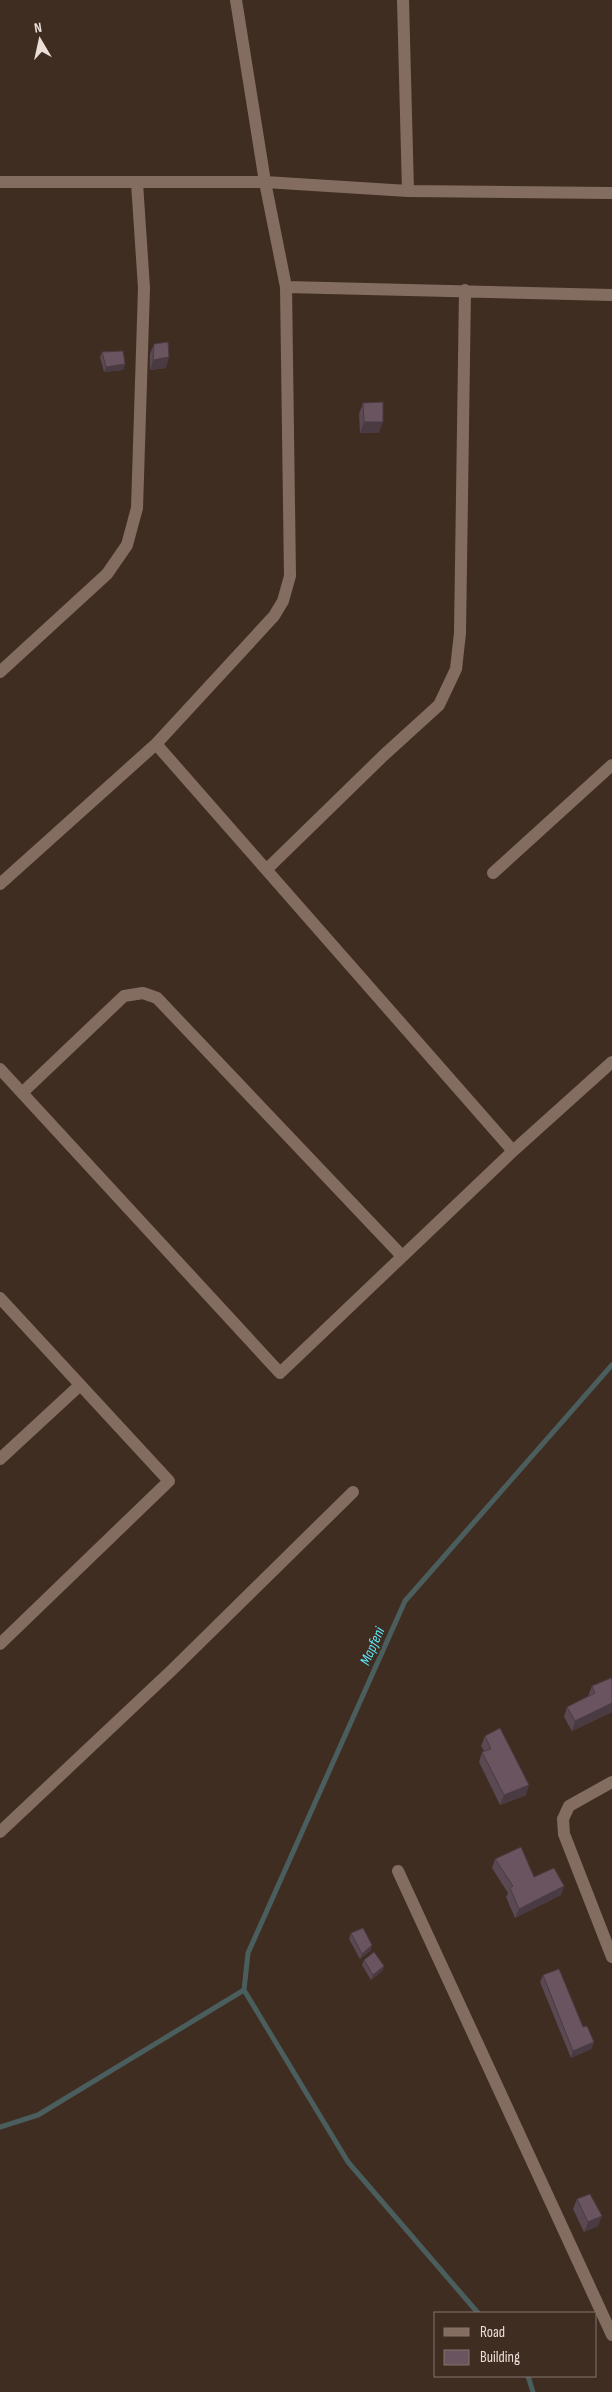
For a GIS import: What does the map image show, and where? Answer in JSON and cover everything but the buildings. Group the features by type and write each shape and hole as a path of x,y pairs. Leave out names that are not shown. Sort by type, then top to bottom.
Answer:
{"street":[{"path":"0,884 156,744 274,616 283,601 290,576 286,287 265,182 236,0"},
{"path":"403,0 408,191"},
{"path":"0,182 265,182 408,191 612,193"},
{"path":"0,672 107,574 127,545 137,508 144,288 137,182"},
{"path":"286,287 612,295"},
{"path":"267,869 384,755 439,705 456,669 460,634 465,290"},
{"path":"156,744 513,1151"},
{"path":"493,873 612,765"},
{"path":"22,1094 124,996 143,993 157,998 402,1256"},
{"path":"0,1069 280,1372 513,1151 612,1062"},
{"path":"0,1298 168,1481 0,1644"},
{"path":"0,1459 79,1386"},
{"path":"0,1832 172,1670 354,1492"},
{"path":"612,1782 569,1806 563,1819 564,1834 612,1957"},
{"path":"398,1871 612,2335"}],"waterway":[{"name":"Mapfeni","path":"244,1990 248,1953 405,1601 612,1365"},
{"path":"244,1990 348,2162 477,2312"},
{"path":"0,2127 38,2115 244,1990"},
{"path":"528,2377 533,2392"}]}
